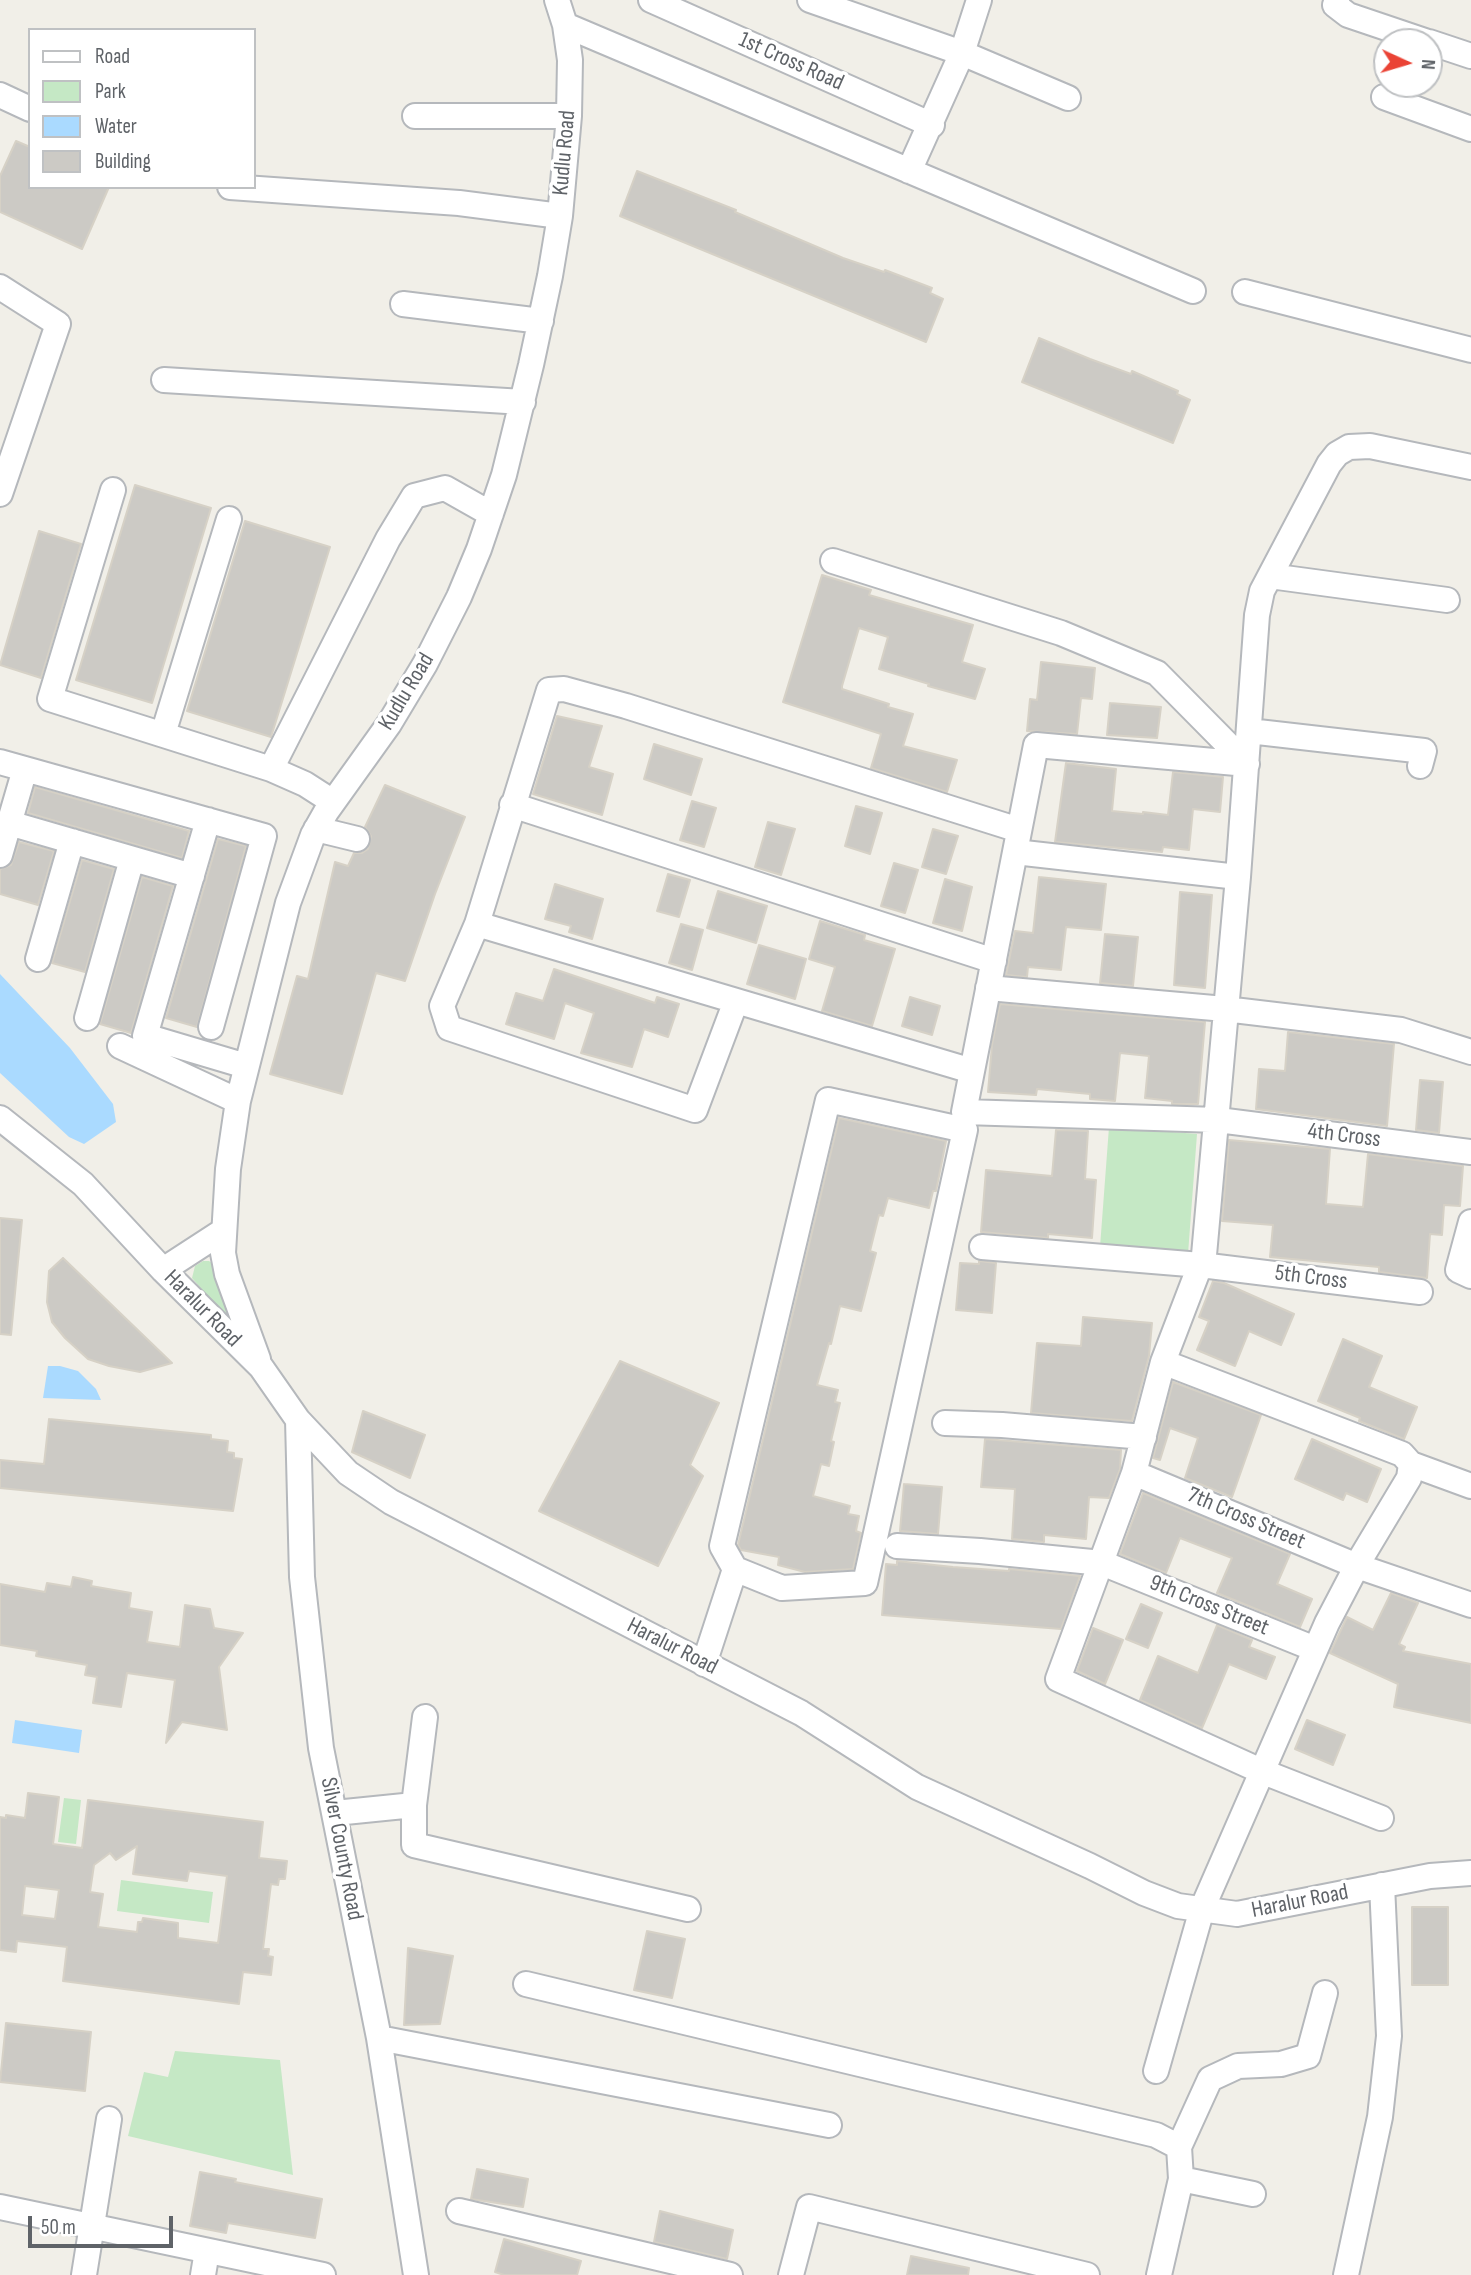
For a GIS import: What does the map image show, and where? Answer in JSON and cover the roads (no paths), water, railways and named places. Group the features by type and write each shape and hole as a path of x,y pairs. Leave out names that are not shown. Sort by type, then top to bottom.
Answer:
{"street":[{"name":"Kudlu Road","path":"261,1367 227,1274 223,1253 228,1170 238,1101 288,903 301,863 316,830 389,724 452,613 504,475 541,321 559,216 569,116 570,60 565,25 557,0"},
{"name":"1st Cross Road","path":"651,0 932,125"},
{"path":"810,0 962,53 1068,98"},
{"path":"909,171 932,125 962,53 979,0"},
{"path":"1337,0 1335,5 1348,15 1387,28"},
{"path":"565,25 1193,291"},
{"path":"1443,47 1471,57"},
{"path":"0,95 28,108"},
{"path":"1387,98 1471,129"},
{"path":"415,116 569,116"},
{"path":"256,189 459,204 559,216"},
{"path":"0,287 58,324 0,494"},
{"path":"1245,292 1471,350"},
{"path":"403,304 541,321"},
{"path":"164,380 523,402"},
{"path":"1381,1818 1261,1771 1058,1679 1134,1473 1163,1362 1204,1255 1238,877 1257,615 1262,591 1329,464 1337,454 1349,447 1370,446 1471,467"},
{"path":"271,769 388,539 414,496 445,488 491,514"},
{"path":"113,489 50,699 271,769 305,784 333,802"},
{"path":"163,734 229,519"},
{"path":"833,561 1061,633 1157,673 1247,764"},
{"path":"1270,576 1447,600"},
{"path":"736,1001 695,1110 449,1028 442,1006 477,924 549,690 564,689 626,706 1017,841 1238,877"},
{"path":"1249,731 1424,751 1420,766"},
{"path":"477,924 972,1071 1036,745 1247,764"},
{"path":"0,762 264,836 211,1027"},
{"path":"0,855 25,769"},
{"path":"512,805 993,961"},
{"path":"208,820 145,1036 246,1066"},
{"path":"9,823 192,876"},
{"path":"316,830 357,839"},
{"path":"38,959 72,841"},
{"path":"87,1018 132,859"},
{"path":"988,988 1225,1009 1401,1030 1471,1052"},
{"path":"120,1046 238,1101"},
{"name":"4th Cross","path":"972,1071 964,1112 1217,1120 1471,1152"},
{"path":"704,1664 735,1569 722,1546 828,1100 965,1130 865,1583 782,1588 735,1569"},
{"name":"Haralur Road","path":"0,1118 83,1184 163,1270 261,1367 298,1420 348,1473 391,1502 801,1713 917,1787 1144,1893 1178,1906 1237,1914 1430,1876 1471,1873"},
{"path":"1471,1222 1458,1270 1471,1276"},
{"path":"163,1270 223,1231"},
{"name":"5th Cross","path":"982,1247 1201,1265 1420,1292"},
{"path":"1163,1362 1402,1454 1411,1464 1471,1486"},
{"name":"Silver County Road","path":"298,1420 303,1589 321,1748 379,2038 416,2275"},
{"path":"945,1423 1144,1437"},
{"path":"1156,2071 1202,1909 1315,1649 1357,1566 1409,1478 1411,1464"},
{"name":"7th Cross Street","path":"1134,1473 1357,1566 1471,1605"},
{"name":"9th Cross Street","path":"897,1546 1102,1563 1315,1649"},
{"path":"425,1717 414,1805 414,1845 688,1909"},
{"path":"335,1813 414,1805"},
{"path":"1346,2275 1380,2117 1389,2036 1382,1885"},
{"path":"526,1984 1156,2135 1179,2147"},
{"path":"1159,2275 1181,2179 1179,2147 1210,2079 1238,2066 1281,2064 1308,2056 1325,1993"},
{"path":"379,2038 828,2125"},
{"path":"84,2275 109,2119"},
{"path":"1181,2179 1253,2194"},
{"path":"0,2207 323,2275"},
{"path":"791,2275 809,2207 1011,2266 1087,2275"},
{"path":"459,2211 730,2275"},
{"path":"203,2275 207,2250"}],"water":[{"path":"0,974 70,1048 113,1104 116,1122 84,1144 69,1137 0,1073"},
{"path":"48,1366 78,1371 96,1389 101,1400 43,1398"},
{"path":"15,1720 82,1730 79,1753 12,1743"}]}
